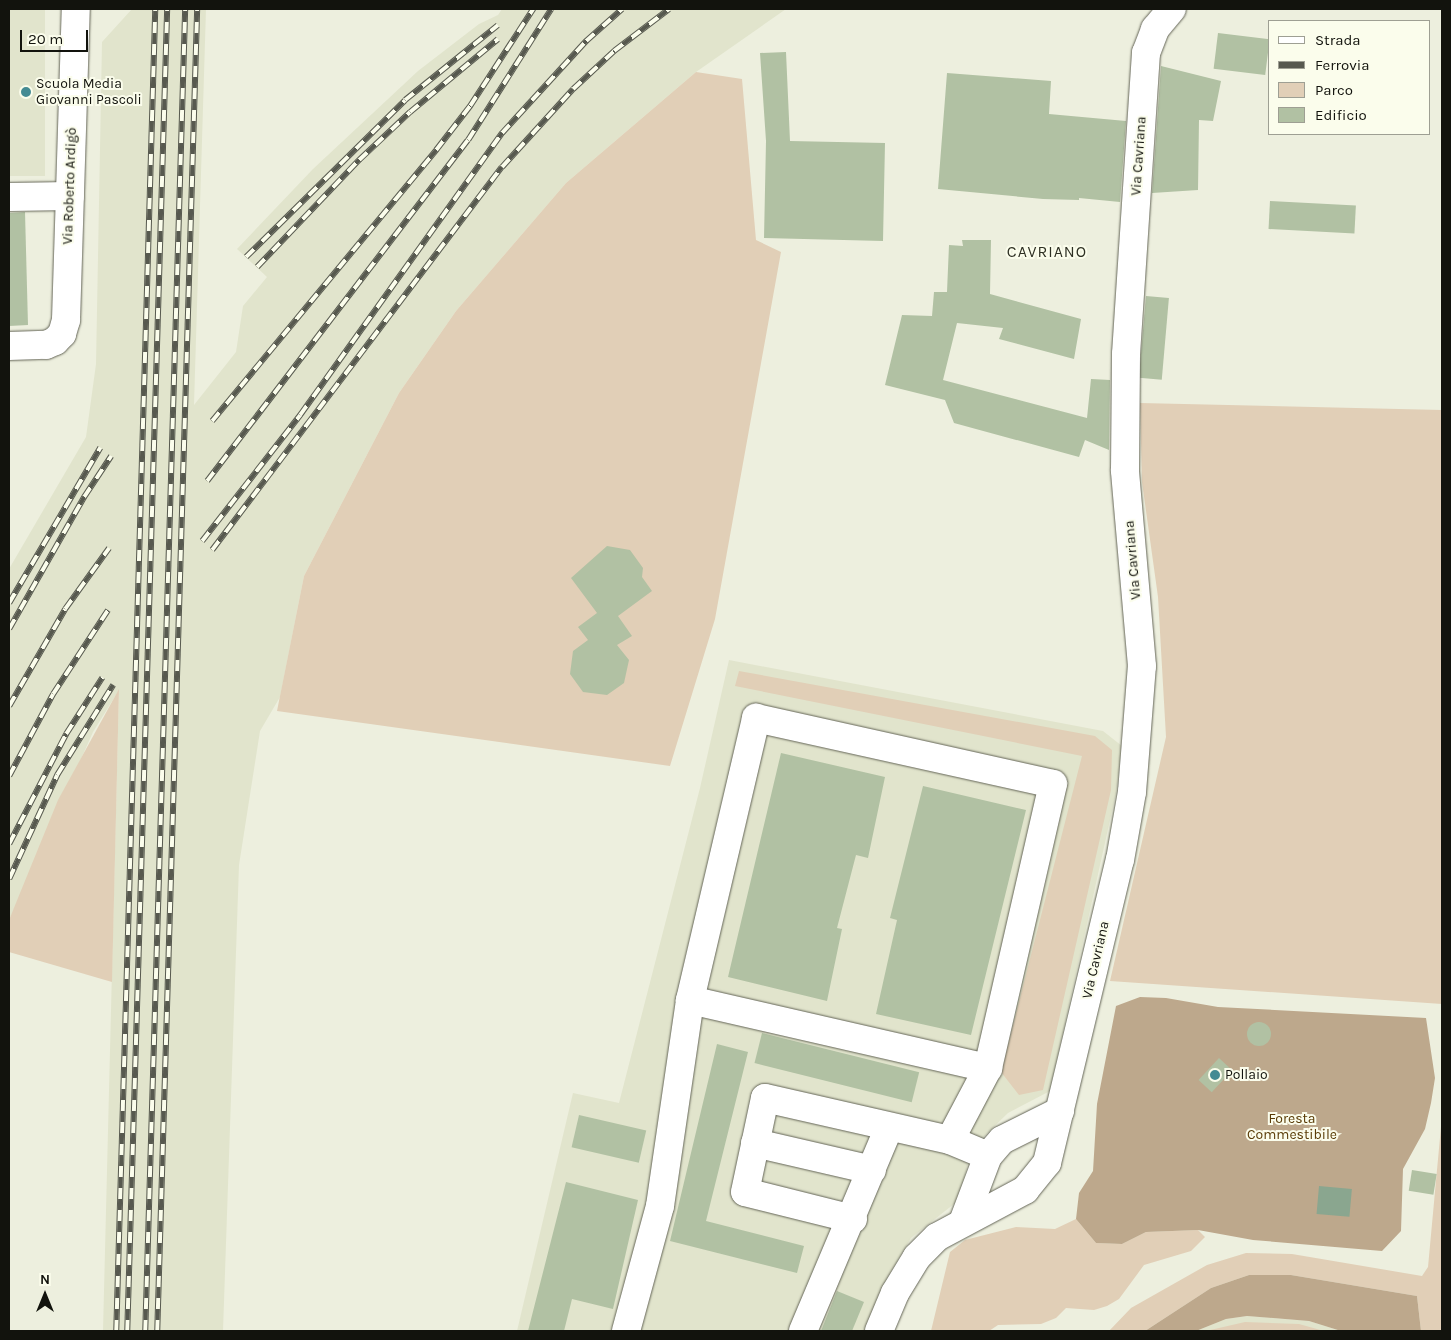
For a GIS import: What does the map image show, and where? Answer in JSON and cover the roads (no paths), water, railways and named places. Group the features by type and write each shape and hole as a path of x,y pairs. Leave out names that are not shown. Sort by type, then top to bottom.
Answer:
{"street":[{"name":"Via Roberto Ardigò","path":"9,346 46,345 62,334 66,320 76,9"},
{"name":"Via Cavriana","path":"880,1331 895,1293 917,1258 938,1237 1035,1182 1047,1163 1120,860 1139,724 1142,666 1124,470 1126,354 1146,53 1155,28 1172,9"},
{"path":"9,197 70,196"},
{"path":"626,1331 660,1206 690,1000 756,718 1053,784 988,1068 950,1140"},
{"path":"690,1000 988,1068"},
{"path":"853,1219 745,1192 765,1098 950,1140 988,1156"},
{"path":"964,1222 988,1156 1002,1140 1060,1111"},
{"path":"803,1331 853,1219 889,1127"},
{"path":"755,1143 872,1170"}],"railway":[{"path":"116,1331 155,9"},
{"path":"127,1331 167,9"},
{"path":"145,1331 185,9"},
{"path":"157,1331 197,9"},
{"path":"212,421 436,150 470,106 533,9"},
{"path":"207,481 468,140 551,9"},
{"path":"202,541 300,415 502,133 586,41 622,9"},
{"path":"212,550 502,167 573,89 614,51 669,9"},
{"path":"246,257 405,100 498,25"},
{"path":"257,267 359,160 410,112 498,39"},
{"path":"9,603 100,448"},
{"path":"9,629 84,497 111,456"},
{"path":"9,706 65,609 109,548"},
{"path":"9,776 53,694 108,610"},
{"path":"9,844 66,734 102,678"},
{"path":"9,879 57,775 113,685"}],"place":[{"name":"Scuola Media Giovanni Pascoli","path":"26,92"},
{"name":"Pollaio","path":"1215,1075"}],"district":[{"name":"CAVRIANO","path":"1047,252"}],"park label":[{"name":"Foresta Commestibile","path":"1292,1128"}]}
